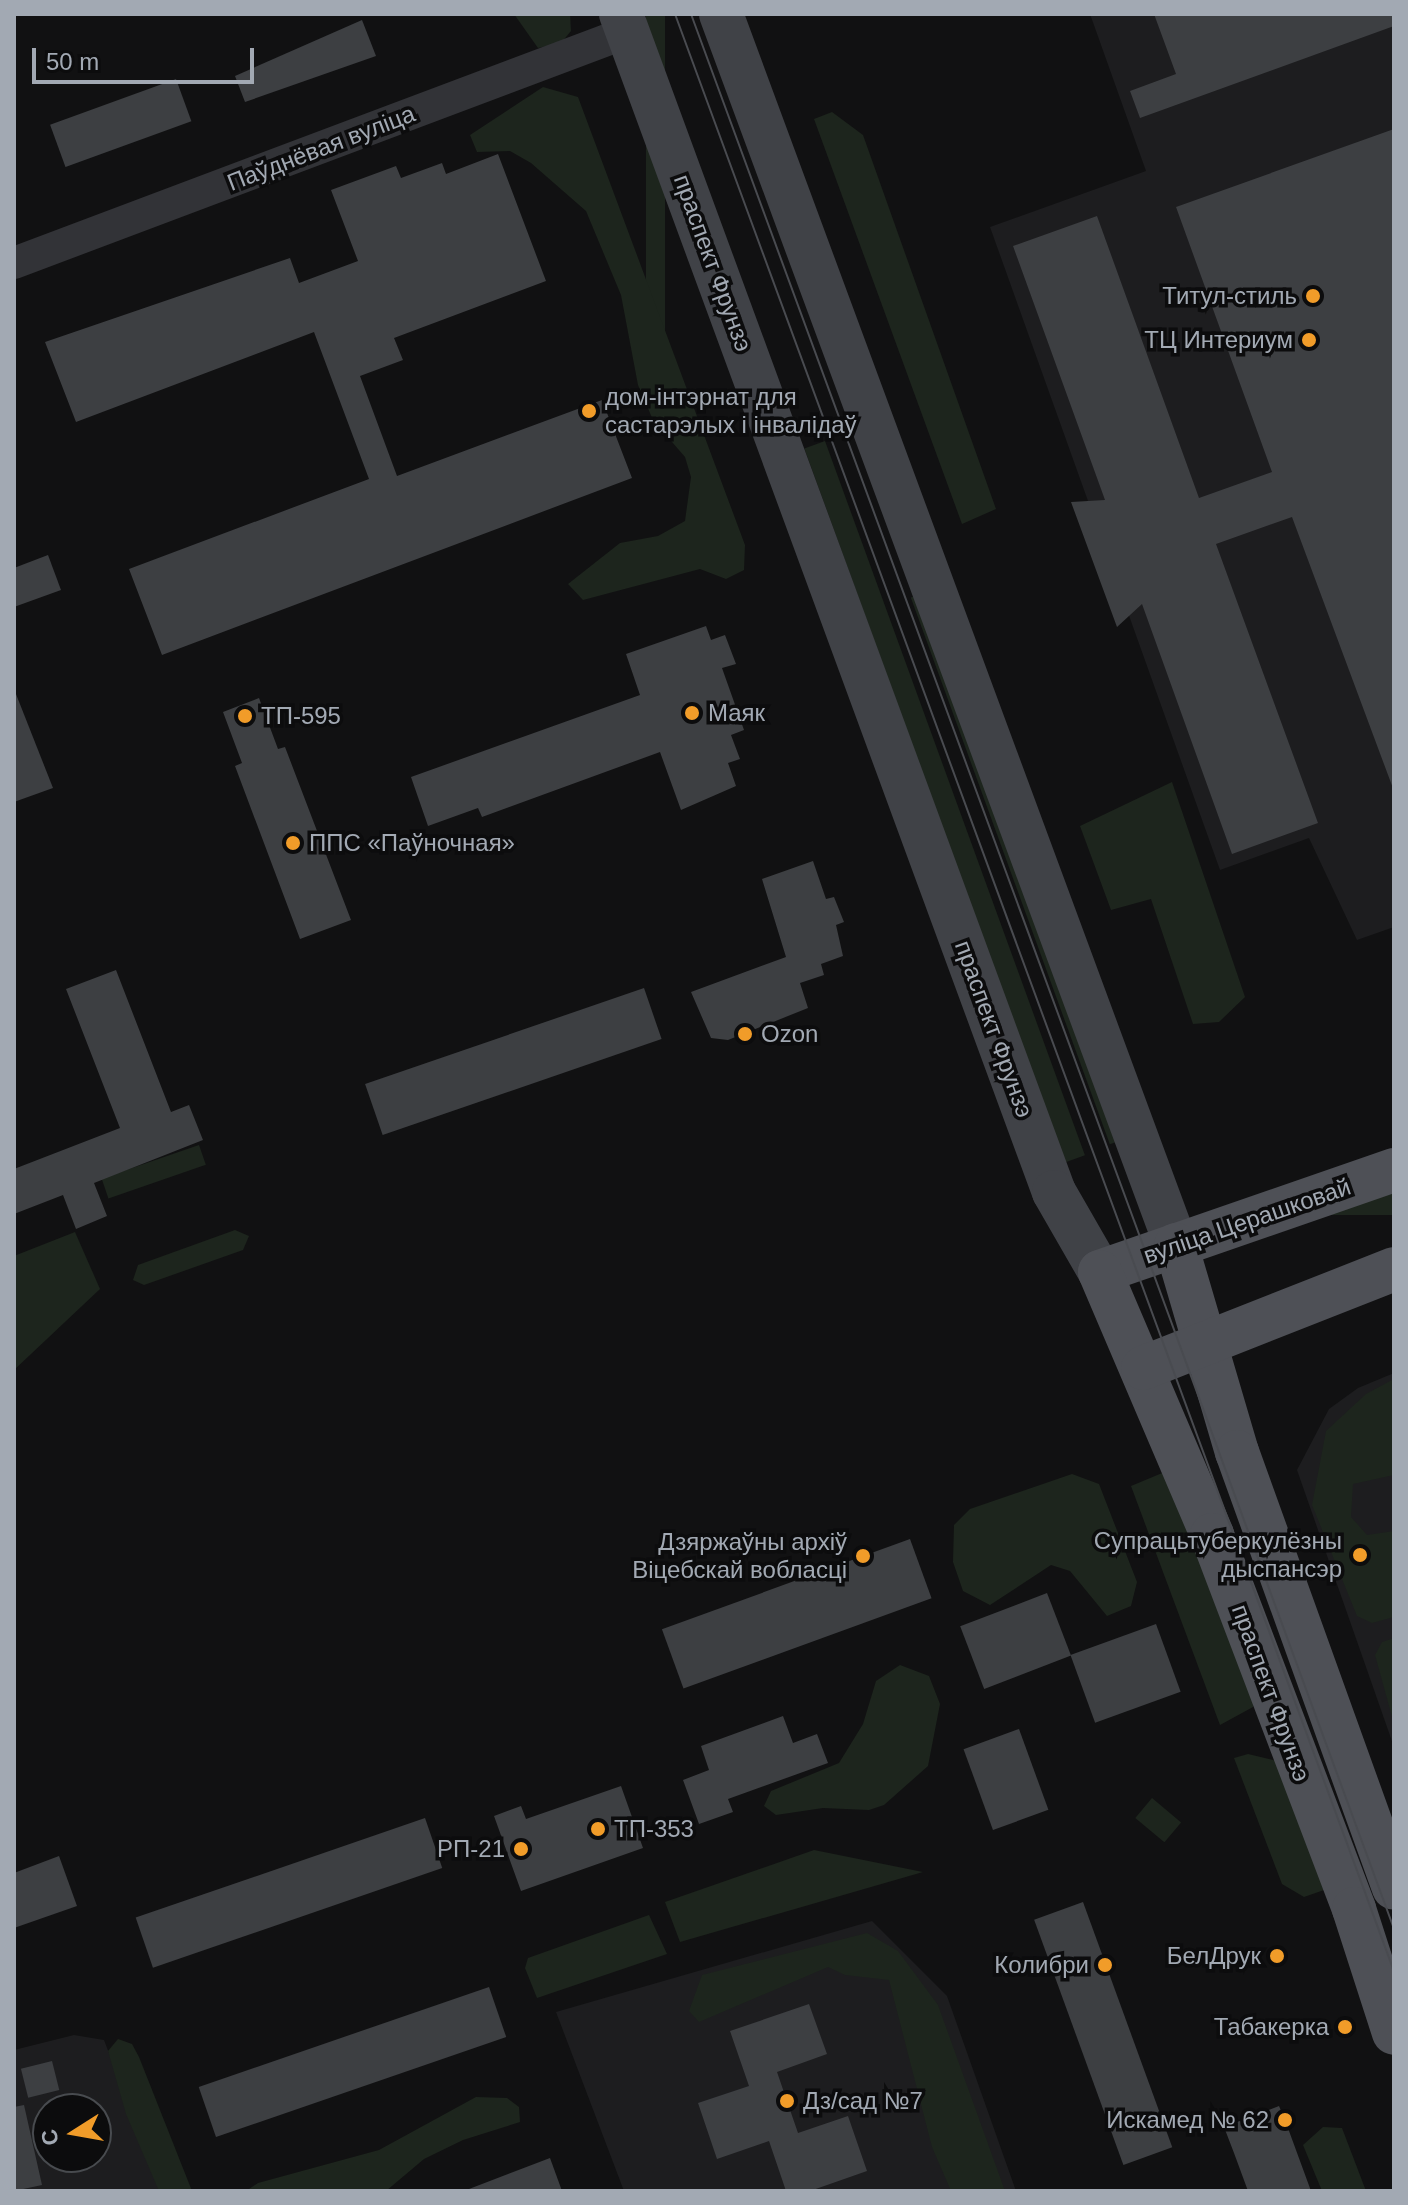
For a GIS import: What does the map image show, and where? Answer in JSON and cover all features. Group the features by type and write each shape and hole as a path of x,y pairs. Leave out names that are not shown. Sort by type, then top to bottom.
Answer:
{"main road":[{"name":"праспект Фрунзэ","path":"721,14 1176,1245 1298,1627 1394,1888"},
{"name":"праспект Фрунзэ","path":"624,23 1054,1192 1100,1272 1143,1368 1354,1909 1394,2033"},
{"name":"вуліца Церашковай","path":"1100,1272 1394,1170"},
{"path":"1143,1368 1206,1346 1394,1269"}],"street":[{"name":"Паўднёвая вуліца","path":"14,263 624,23"}],"shaded area":[{"path":"514,14 570,14 571,31 561,43 538,48"},
{"path":"646,14 665,14 665,330 646,330"},
{"path":"1090,14 1394,14 1394,927 1357,940 1309,838 1220,870 990,227 1146,171"},
{"path":"543,87 578,97 745,545 744,570 726,579 700,569 583,600 568,584 620,543 658,536 685,521 691,477 685,457 653,420 638,385 621,295 586,211 531,163 510,151 477,152 470,135"},
{"path":"832,112 863,135 996,509 962,524 814,119"},
{"path":"825,441 1085,1155 1064,1163 804,449"},
{"path":"923,593 1122,1140 1110,1144 911,597"},
{"path":"1172,782 1245,997 1219,1022 1193,1024 1151,899 1111,910 1080,826"},
{"path":"199,1145 206,1165 108,1198 102,1179"},
{"path":"1315,1194 1394,1194 1394,1215 1315,1215"},
{"path":"235,1230 249,1236 243,1250 144,1285 133,1280 138,1265"},
{"path":"75,1232 100,1289 14,1370 14,1256"},
{"name":"Супрацьтуберкулёзны дыспансэр","path":"1394,1373 1394,1747 1297,1470 1329,1409 1358,1388"},
{"name":"Супрацьтуберкулёзны дыспансэр","path":"1394,1379 1394,1475 1353,1484 1351,1517 1367,1535 1394,1531 1394,1617 1372,1623 1357,1616 1312,1505 1326,1431 1366,1394"},
{"path":"1167,1471 1255,1692 1253,1707 1220,1725 1131,1486"},
{"path":"1072,1474 1099,1484 1137,1582 1131,1606 1107,1616 1070,1571 1051,1565 990,1605 963,1591 953,1562 954,1525 970,1509"},
{"path":"1394,1638 1394,1724 1375,1655 1382,1642"},
{"path":"900,1665 929,1676 940,1704 928,1766 884,1805 869,1810 823,1808 776,1815 764,1806 771,1791 839,1763 863,1724 876,1681"},
{"path":"1248,1754 1281,1762 1327,1889 1304,1897 1282,1884 1234,1758"},
{"path":"1152,1798 1181,1822 1164,1842 1135,1818"},
{"path":"814,1850 923,1872 680,1942 665,1902"},
{"path":"649,1915 667,1954 537,1998 525,1968 528,1958"},
{"name":"Дз/сад №7","path":"872,1921 947,1996 1016,2191 624,2191 556,2012"},
{"path":"867,1933 898,1951 938,2005 1005,2191 951,2191 932,2147 889,1980 845,1975 828,1967 699,2022 689,2011 702,1975"},
{"path":"74,2035 104,2040 161,2191 14,2191 14,2050"},
{"path":"118,2039 132,2044 139,2057 192,2191 159,2191 126,2114 108,2051"},
{"path":"476,2097 507,2098 519,2107 520,2122 463,2140 424,2159 386,2191 246,2191 258,2183 379,2150"},
{"path":"1323,2127 1342,2128 1366,2191 1322,2191 1303,2145"}],"building":[{"path":"1154,14 1394,14 1394,26 1140,118 1130,91 1176,74"},
{"path":"362,20 376,56 245,102 235,76"},
{"path":"176,79 191,121 65,167 50,125"},
{"path":"1394,129 1394,791 1292,517 1216,544 1318,823 1232,854 1142,604 1117,627 1071,502 1105,500 1013,246 1097,216 1199,498 1272,472 1176,207"},
{"name":"дом-інтэрнат для састарэлых і інвалідаў","path":"498,154 546,281 394,338 403,360 360,376 397,476 602,400 632,478 162,655 129,569 369,479 314,332 76,422 45,342 290,258 299,283 358,261 331,190 396,166 401,178 442,163 446,174"},
{"path":"48,555 61,590 14,607 14,568"},
{"path":"706,626 711,640 725,635 736,664 722,668 744,730 731,735 740,759 728,763 736,786 681,810 660,752 482,817 478,808 428,826 411,777 640,695 626,654"},
{"path":"14,689 53,788 14,802"},
{"name":"ППС «Паўночная»","path":"259,698 278,749 285,747 351,920 300,939 235,766 242,763 223,712"},
{"path":"813,861 826,899 834,897 844,922 836,925 843,956 821,964 824,975 800,983 808,1008 728,1040 711,1038 691,992 786,957 762,879"},
{"path":"116,970 171,1112 189,1105 203,1140 94,1183 107,1216 76,1229 63,1195 14,1214 14,1169 120,1128 66,989"},
{"path":"644,988 662,1039 383,1135 365,1084"},
{"path":"910,1539 932,1598 683,1688 662,1629"},
{"path":"1047,1593 1071,1656 984,1689 960,1626"},
{"path":"1156,1624 1181,1692 1095,1723 1070,1655"},
{"path":"783,1716 793,1743 817,1734 828,1763 728,1799 733,1812 699,1824 683,1780 709,1770 701,1746"},
{"path":"1019,1729 1048,1810 993,1830 964,1749"},
{"path":"621,1786 643,1848 521,1891 494,1816 521,1806 526,1819"},
{"path":"425,1818 442,1868 153,1968 136,1918"},
{"path":"59,1856 77,1906 14,1928 14,1873"},
{"path":"1083,1902 1172,2147 1123,2165 1034,1920"},
{"path":"489,1987 506,2037 216,2137 199,2087"},
{"path":"809,2004 827,2054 777,2072 798,2133 848,2116 867,2171 810,2191 786,2191 769,2141 717,2159 698,2103 749,2086 730,2031"},
{"path":"52,2061 59,2090 32,2093 32,2097 28,2098 21,2069"},
{"path":"24,2105 32,2141 32,2173 39,2173 42,2185 14,2191 14,2107"},
{"path":"1279,2106 1311,2191 1248,2191 1224,2127"},
{"path":"550,2158 562,2191 469,2191 469,2189"}],"tram line":[{"path":"675,14 1394,1971"},
{"path":"691,14 1394,1929"}],"place":[{"name":"Титул-cтиль","path":"1313,296"},
{"name":"ТЦ Интериум","path":"1309,340"},
{"name":"дом-інтэрнат для састарэлых і інвалідаў","path":"589,411"},
{"name":"Маяк","path":"692,713"},
{"name":"ТП-595","path":"245,716"},
{"name":"ППС «Паўночная»","path":"293,843"},
{"name":"Ozon","path":"745,1034"},
{"name":"Супрацьтуберкулёзны дыспансэр","path":"1360,1555"},
{"name":"Дзяржаўны архіў Віцебскай вобласці","path":"863,1556"},
{"name":"ТП-353","path":"598,1829"},
{"name":"РП-21","path":"521,1849"},
{"name":"БелДрук","path":"1277,1956"},
{"name":"Колибри","path":"1105,1965"},
{"name":"Табакерка","path":"1345,2027"},
{"name":"Дз/сад №7","path":"787,2101"},
{"name":"Искамед № 62","path":"1285,2120"}]}
